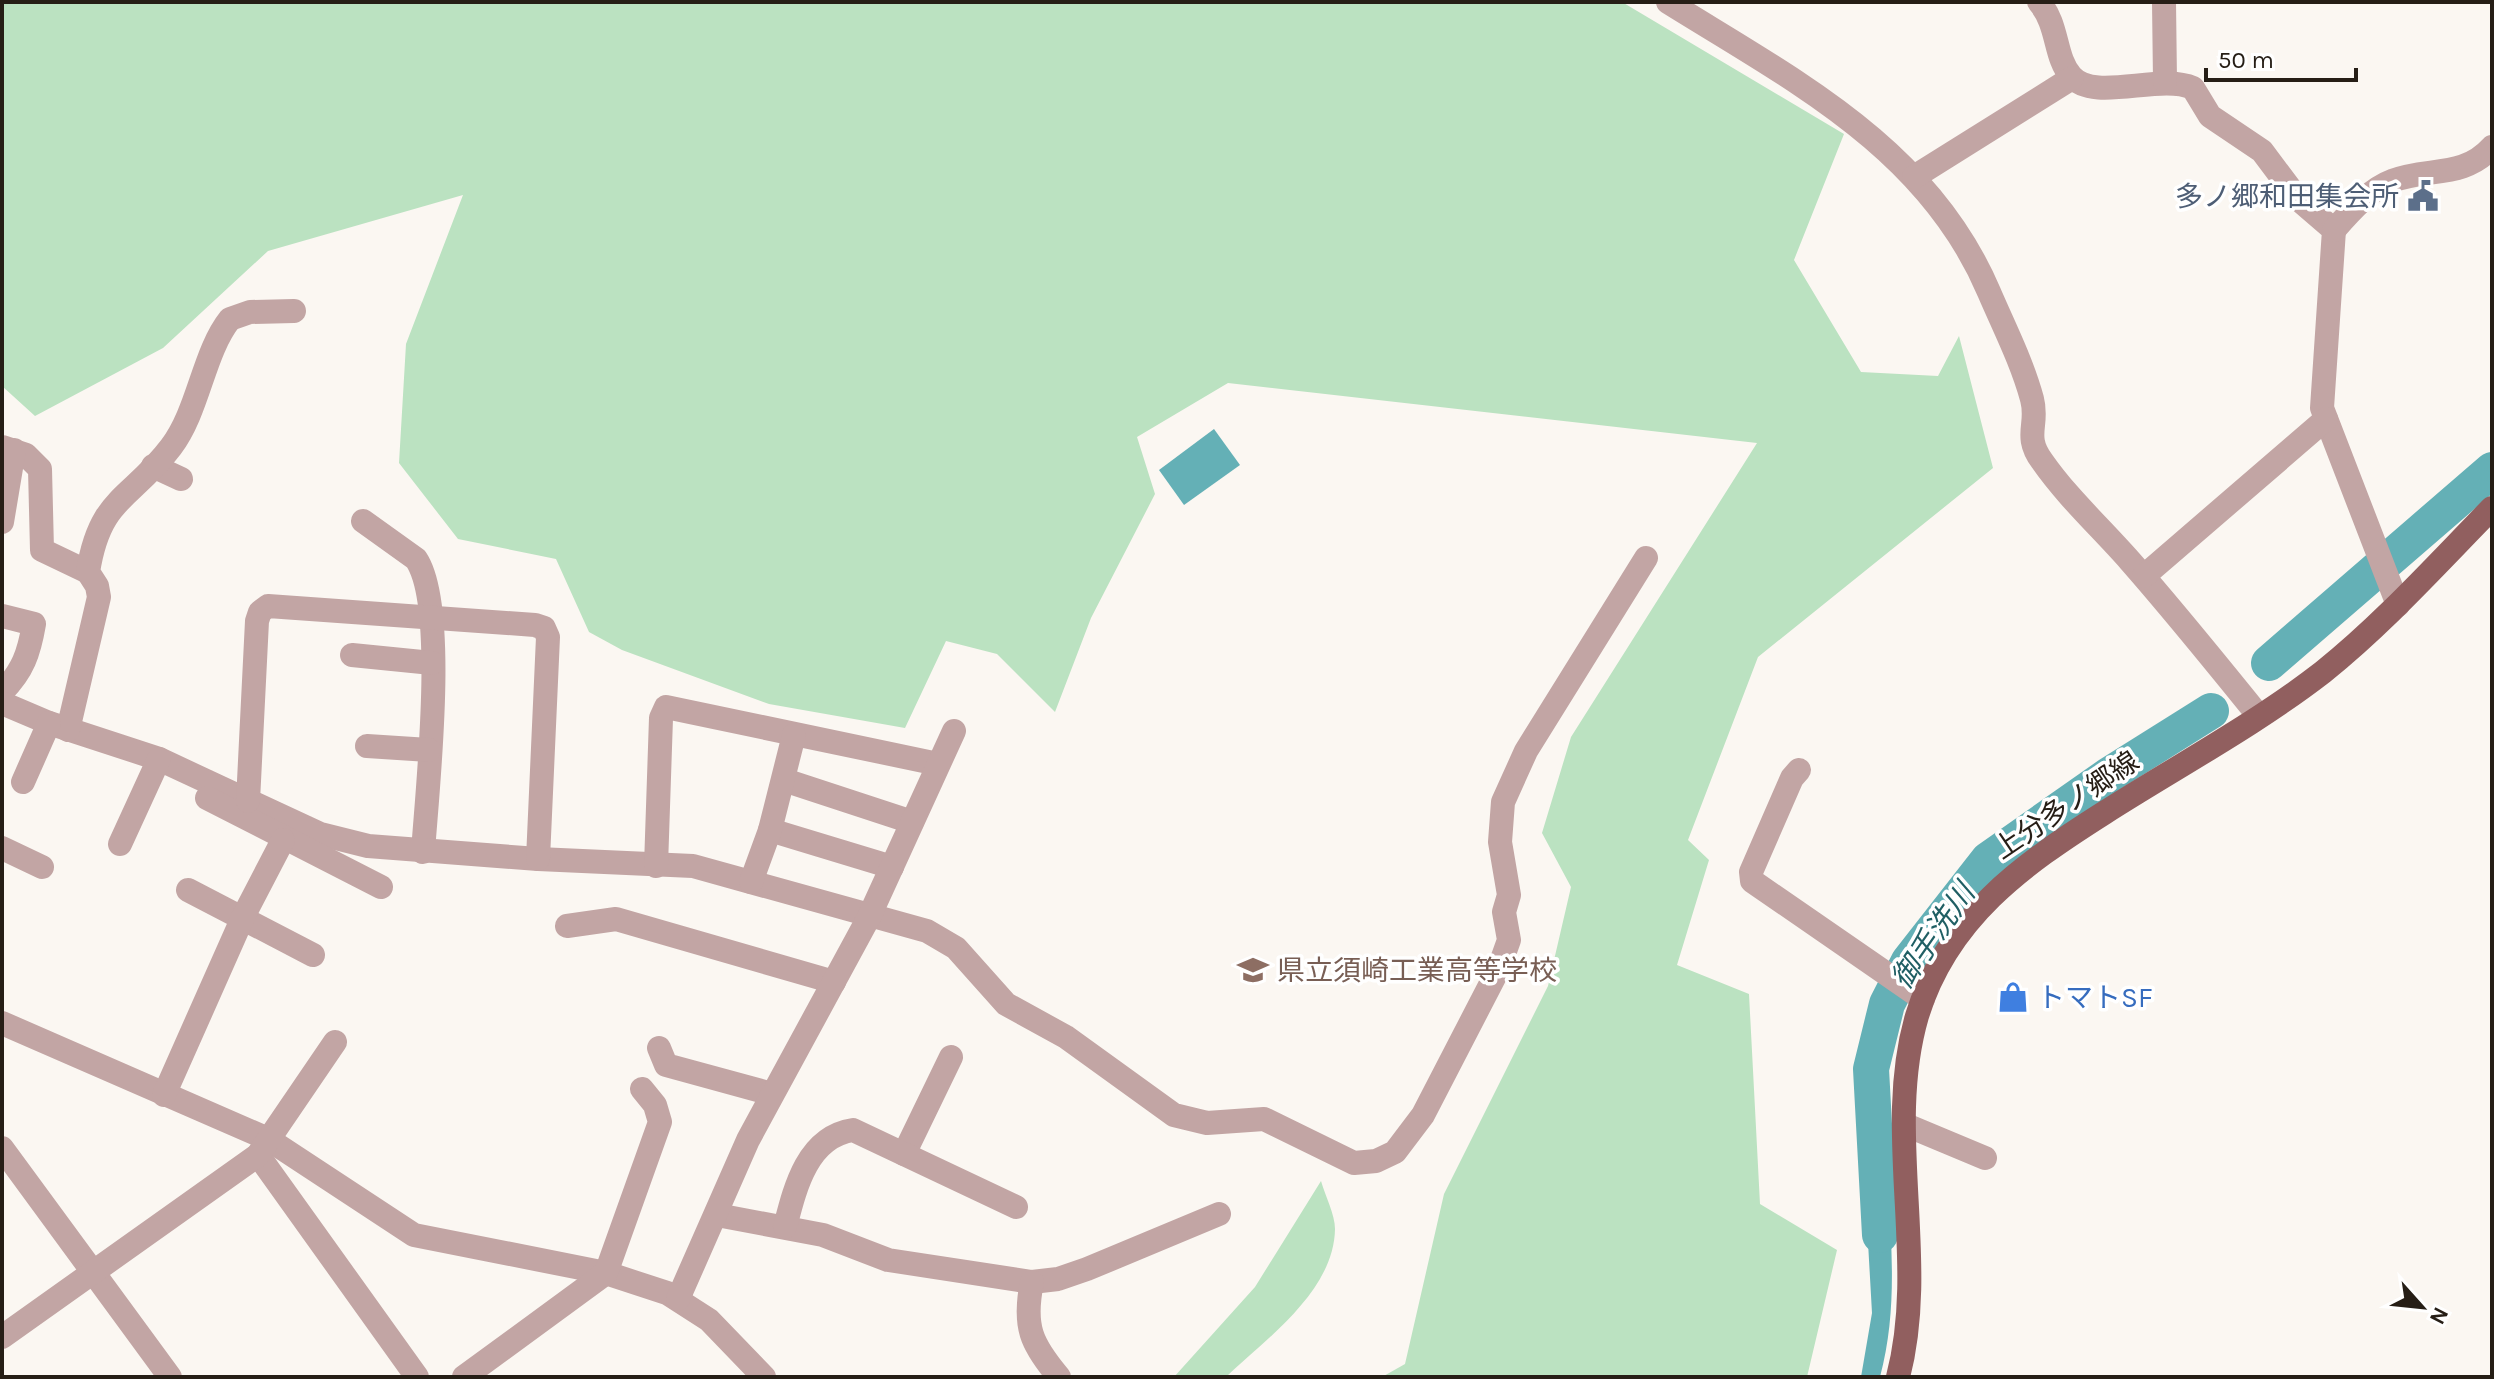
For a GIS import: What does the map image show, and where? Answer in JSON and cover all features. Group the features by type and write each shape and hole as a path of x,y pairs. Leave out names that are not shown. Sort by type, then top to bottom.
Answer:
{"main road":[{"name":"上分多ノ郷線","path":"1898,1377 1908,1324 1906,1125 1916,994 1964,923 2020,868 2323,671 2394,595 2492,508"}],"street":[{"path":"1668,2 1836,109 1877,139 1914,177 1945,215 1984,280 2032,399 2031,442 2042,462 2144,576 2258,715"},
{"path":"2039,2 2052,20 2064,64 2072,78 2094,87 2165,81 2193,88 2210,116 2262,151 2298,199 2334,230"},
{"path":"2164,2 2165,81"},
{"path":"1914,177 2072,78"},
{"path":"2394,595 2376,554 2321,398 2334,230 2369,195 2392,181 2465,168 2492,147"},
{"path":"88,572 98,530 107,511 153,466 178,436 230,319 250,312 294,311"},
{"path":"2144,576 2326,419"},
{"path":"2,522 8,449 32,458 40,469 42,550 88,572 97,586 99,597 59,726 23,782"},
{"path":"153,466 181,479"},
{"path":"363,521 416,559 422,567 431,616 432,663 423,852"},
{"path":"2,703 248,801 332,838 368,846 423,852 693,866 943,938 956,948 1006,1004 1066,1037 1174,1115 1207,1123 1264,1119 1354,1163 1376,1161 1395,1152 1423,1115 1499,968 1509,940 1504,912 1509,895 1500,842 1503,802 1526,751 1646,558"},
{"path":"248,801 260,612 268,606 535,625 544,628 548,637 538,859"},
{"path":"2,616 34,624 28,657 18,676 2,692"},
{"path":"352,655 432,663"},
{"path":"656,866 661,718 666,707 938,764"},
{"path":"678,1299 748,1140 869,917 954,731"},
{"path":"751,882 770,830 794,735"},
{"path":"367,746 429,750"},
{"path":"157,765 283,840 381,887"},
{"path":"120,844 157,765"},
{"path":"1799,770 1751,872 1752,881 1916,994"},
{"path":"784,780 912,822"},
{"path":"770,830 892,867"},
{"path":"164,1095 243,917 283,840"},
{"path":"2,848 42,867"},
{"path":"188,890 313,955"},
{"path":"567,926 616,919 834,982"},
{"path":"2,1023 164,1095 263,1147 414,1235 606,1273 678,1299 709,1320 764,1377"},
{"path":"2,1337 263,1147 335,1042"},
{"path":"659,1048 666,1065 772,1094"},
{"path":"904,1154 951,1057"},
{"path":"464,1377 606,1273 660,1122 659,1111 642,1089"},
{"path":"1906,1125 1985,1158"},
{"path":"785,1227 805,1165 834,1136 853,1130 1016,1207"},
{"path":"263,1147 417,1377"},
{"path":"2,1148 170,1377"},
{"path":"717,1215 823,1235 888,1260 1032,1282 1058,1279 1087,1269 1219,1214"},
{"path":"1032,1282 1027,1322 1034,1343 1059,1377"}],"green space":[{"path":"2,2 1622,2 1844,134 1794,260 1861,372 1938,376 1959,336 1993,468 1758,657 1688,840 1709,860 1677,965 1749,994 1760,1204 1837,1250 1807,1377 1382,1377 1405,1364 1444,1194 1548,986 1571,887 1542,833 1571,737 1757,443 1228,383 1137,437 1155,494 1091,618 1055,712 997,654 946,641 905,728 769,704 622,650 589,632 556,559 458,539 399,463 406,344 463,195 268,251 163,348 35,416 2,386"},
{"path":"1321,1181 1335,1229 1332,1252 1311,1293 1296,1312 1226,1377 1174,1377 1255,1287"}],"water":[{"path":"1214,429 1240,465 1184,505 1159,470"},
{"path":"1888,1187 1892,1282 1889,1330 1880,1377 1861,1377 1872,1313 1865,1189"}],"waterway":[{"name":"御手洗川","path":"2269,663 2492,470"},
{"name":"御手洗川","path":"1880,1235 1871,1069 1887,1004 1909,961 1988,860 2109,775 2211,711"}],"place":[{"name":"多ノ郷和田集会所","path":"2423,196"},
{"name":"県立須崎工業高等学校","path":"1253,970"},
{"name":"トマトSF","path":"2013,997"}]}
